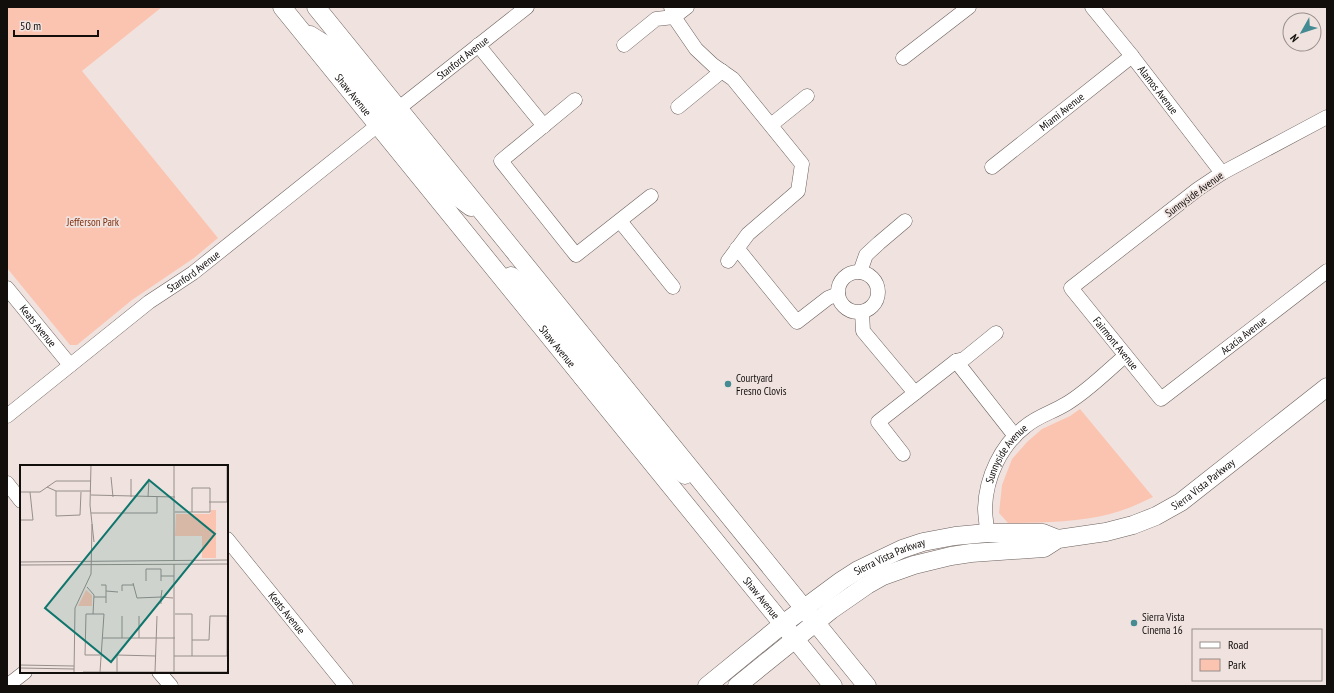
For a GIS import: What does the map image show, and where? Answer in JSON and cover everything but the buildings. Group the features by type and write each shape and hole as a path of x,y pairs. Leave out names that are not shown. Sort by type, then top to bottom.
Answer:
{"main road":[{"name":"Shaw Avenue","path":"282,7 833,686"},
{"path":"316,7 867,686"},
{"path":"300,30 334,50 381,108 387,111 393,111 399,108"},
{"path":"378,125 392,123 452,193 490,220"},
{"path":"464,232 533,296 589,364 596,368 610,369"},
{"path":"583,378 595,377 603,380 664,456 724,510"},
{"name":"Sierra Vista Parkway","path":"816,622 851,596 883,576 907,567 932,560 970,553 1044,548 1058,539 1106,532 1133,525 1156,516 1181,502 1327,387"},
{"name":"Sierra Vista Parkway","path":"804,608 841,580 858,570 902,549 922,542 955,536 987,533 1044,532 1058,539"},
{"path":"883,576 918,554 939,548 978,543 982,541 987,533"},
{"path":"707,686 804,608"},
{"path":"737,686 816,622"}],"street":[{"name":"Stanford Avenue","path":"399,108 527,7"},
{"path":"624,45 656,19 687,7"},
{"path":"903,58 969,7"},
{"name":"Alamos Avenue","path":"1092,7 1132,56 1222,173"},
{"path":"673,12 696,49 712,65 733,79 802,164 798,190 748,234 728,261"},
{"path":"478,45 544,126"},
{"name":"Miami Avenue","path":"992,167 1132,56"},
{"path":"678,107 722,72"},
{"path":"771,125 807,96"},
{"path":"575,100 501,161 576,255 651,196"},
{"name":"Sunnyside Avenue","path":"1071,288 1198,189 1222,173 1327,117"},
{"name":"Stanford Avenue","path":"7,416 149,302 193,273 378,125"},
{"path":"620,221 673,287"},
{"path":"860,272 866,256 878,243 905,221"},
{"path":"737,248 797,322 828,298 838,294"},
{"name":"Acacia Avenue","path":"1161,399 1327,271"},
{"path":"860,272 867,274 872,278 878,290 876,302 862,312 850,310 844,306 838,294 842,281 847,276 860,272"},
{"name":"Keats Avenue","path":"7,288 70,365"},
{"name":"Fairmont Avenue","path":"1071,288 1161,399"},
{"path":"862,312 864,331 915,393"},
{"path":"903,454 878,422 956,361 964,360 996,333"},
{"name":"Sunnyside Avenue","path":"987,533 985,508 988,486 1002,451 1026,426 1083,393 1125,356"},
{"path":"956,361 1015,436"},
{"path":"7,484 20,500"},
{"name":"Keats Avenue","path":"228,540 346,686"},
{"path":"7,686 24,673"},
{"path":"160,673 171,686"}],"green space":[{"name":"Jefferson Park","path":"7,7 162,7 82,71 218,238 194,258 132,300 77,345 70,345 7,268"},
{"path":"1080,409 1153,497 1127,509 1098,517 1059,522 1008,523 999,513 1002,485 1012,459 1027,442 1042,429 1070,416"}],"place":[{"name":"Courtyard Fresno Clovis","path":"728,384"},
{"name":"Sierra Vista Cinema 16","path":"1134,623"}]}
